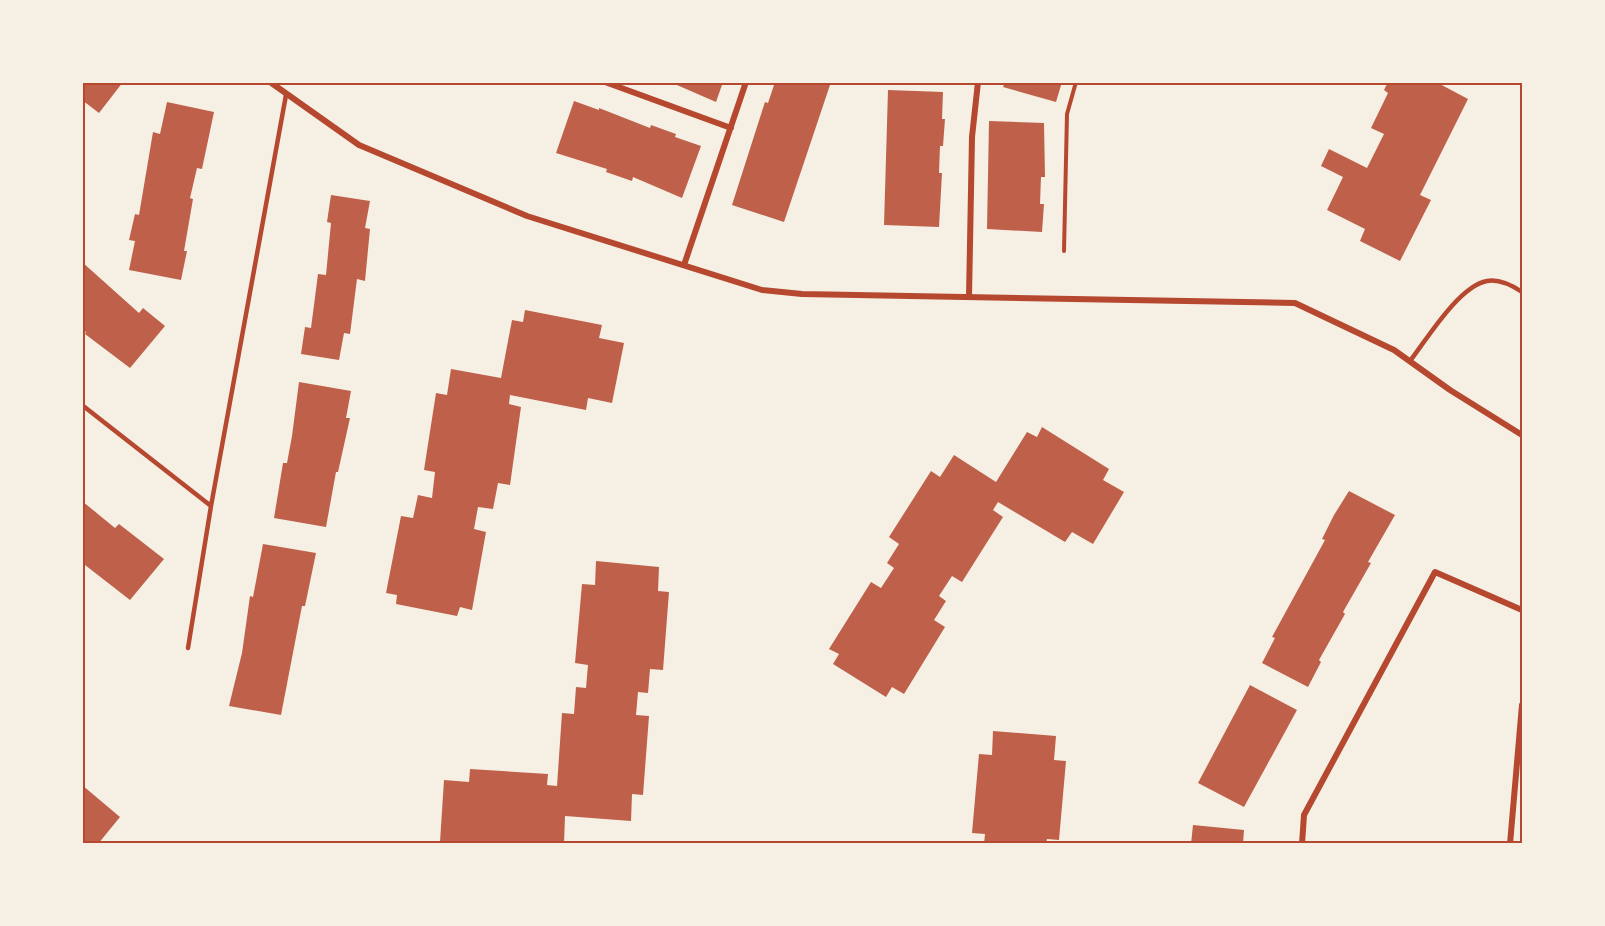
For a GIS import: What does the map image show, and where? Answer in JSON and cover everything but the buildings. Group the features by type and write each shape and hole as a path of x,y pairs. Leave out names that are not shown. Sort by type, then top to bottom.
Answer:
{"street":[{"path":"270,82 359,145 527,216 772,291 801,294 1295,303 1394,350 1522,435"},
{"path":"605,82 731,128"},
{"path":"684,265 746,82"},
{"path":"969,297 972,137 978,82"},
{"path":"1302,843 1304,815 1435,572 1522,610"},
{"path":"1510,843 1522,705"}],"lane":[{"path":"188,648 211,506 286,95"},
{"path":"1410,361 1467,289 1488,281 1510,285 1522,292"},
{"path":"82,405 211,506"}],"path":[{"path":"1064,251 1067,114 1076,82"}]}
